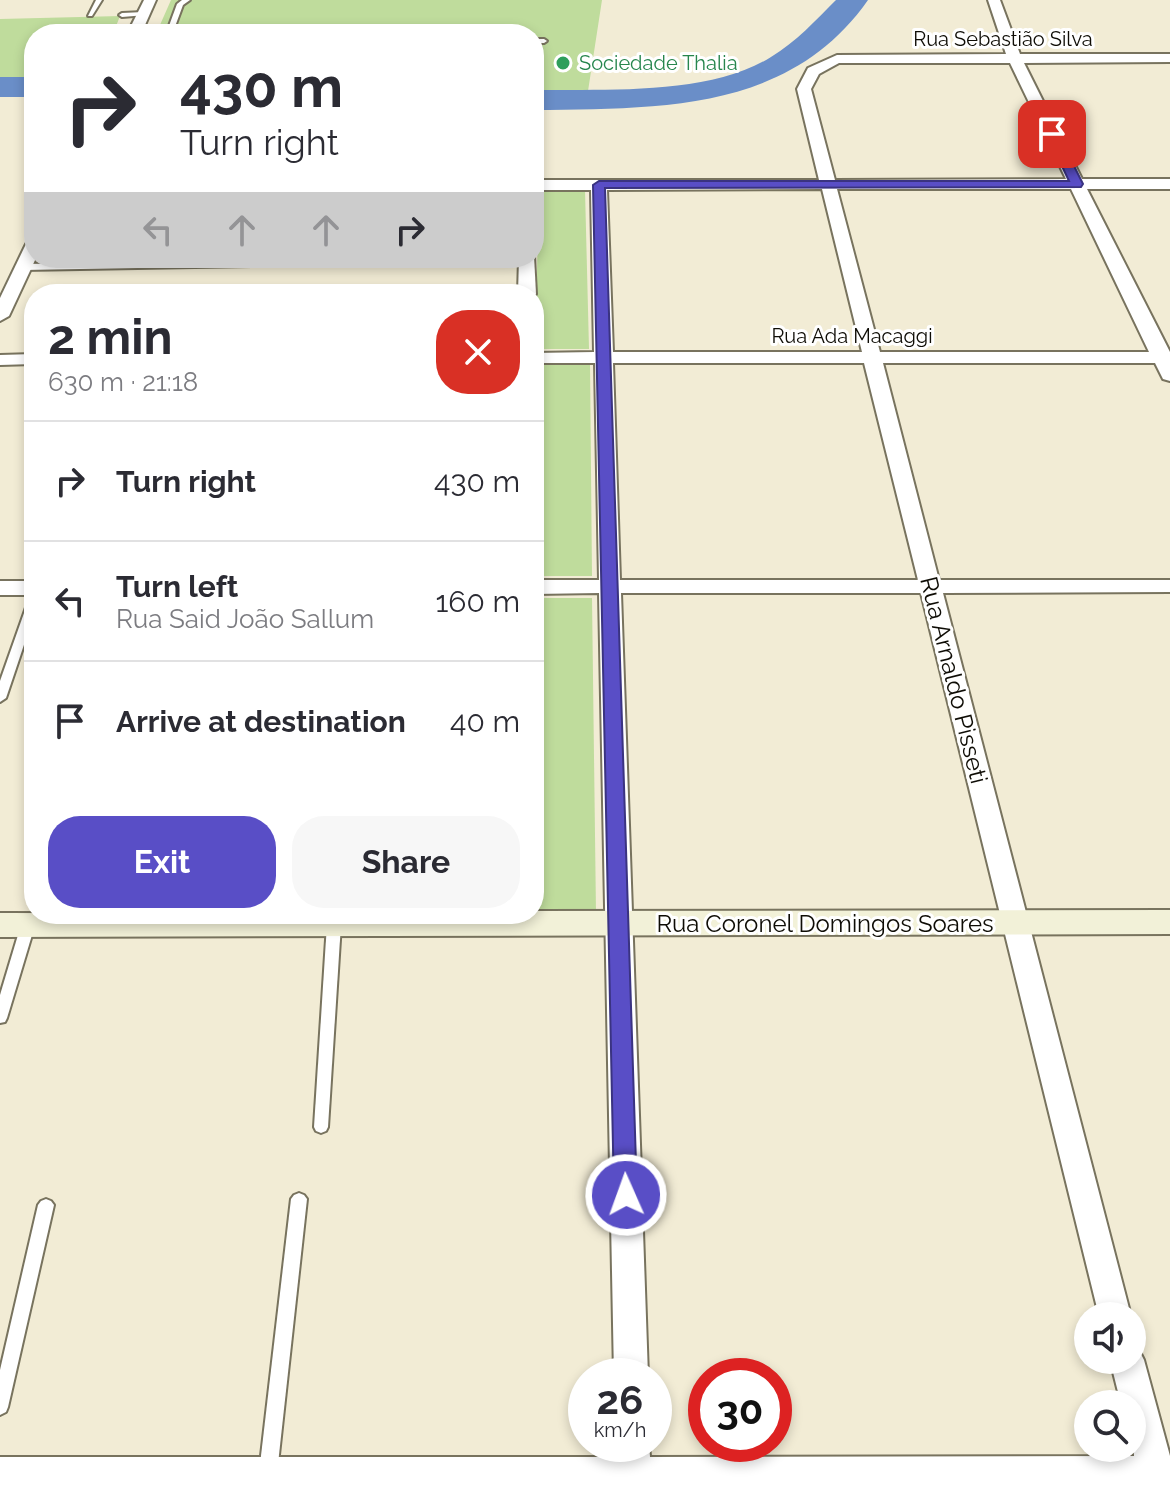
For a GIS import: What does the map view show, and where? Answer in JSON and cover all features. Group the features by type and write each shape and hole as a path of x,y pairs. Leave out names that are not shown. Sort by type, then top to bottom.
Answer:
{"street":[{"path":"139,24 150,0"},
{"path":"994,0 1015,59 1166,357 1170,375"},
{"name":"Rua Sebastião Silva","path":"837,59 1170,58"},
{"name":"Rua Arnaldo Pisseti","path":"837,59 813,71 804,89 1111,1302"},
{"path":"544,185 1170,184"},
{"path":"599,185 631,1358"},
{"path":"3,305 23,267"},
{"name":"Rua Ada Macaggi","path":"544,358 1166,357"},
{"path":"0,360 24,359"},
{"path":"544,587 1170,586"},
{"path":"0,588 24,588"},
{"name":"Rua Coronel Domingos Soares","path":"544,921 1170,922"},
{"name":"Rua Coronel Domingos Soares","path":"14,925 334,924"},
{"path":"672,1459 1161,1477 1131,1374"},
{"path":"0,1473 268,1473 476,1480 604,1462"}],"lane":[{"path":"90,15 99,0"},
{"path":"172,24 180,4 187,0"},
{"path":"122,15 144,14"},
{"path":"0,698 24,628"},
{"path":"321,1127 334,924"},
{"path":"0,1018 14,925"},
{"path":"268,1473 299,1199"},
{"path":"0,1407 46,1205"}],"green space":[{"name":"Sociedade Thalia","path":"171,0 602,0 588,91 544,93 544,24 160,24"},
{"path":"120,16 117,24 24,24 24,81 0,82 0,19"},
{"path":"544,190 585,190 589,349 544,349 544,284 537,284 537,268 544,268"},
{"path":"544,364 590,364 592,576 544,576"},
{"path":"544,598 592,598 596,913 544,913"}],"waterway":[{"path":"544,100 662,95 729,85 757,77 800,51 853,0"},
{"path":"0,87 24,87"}],"place":[{"name":"Sociedade Thalia","path":"563,63"}],"route":[{"path":"626,1195 599,185 1077,184 1052,134"}]}
